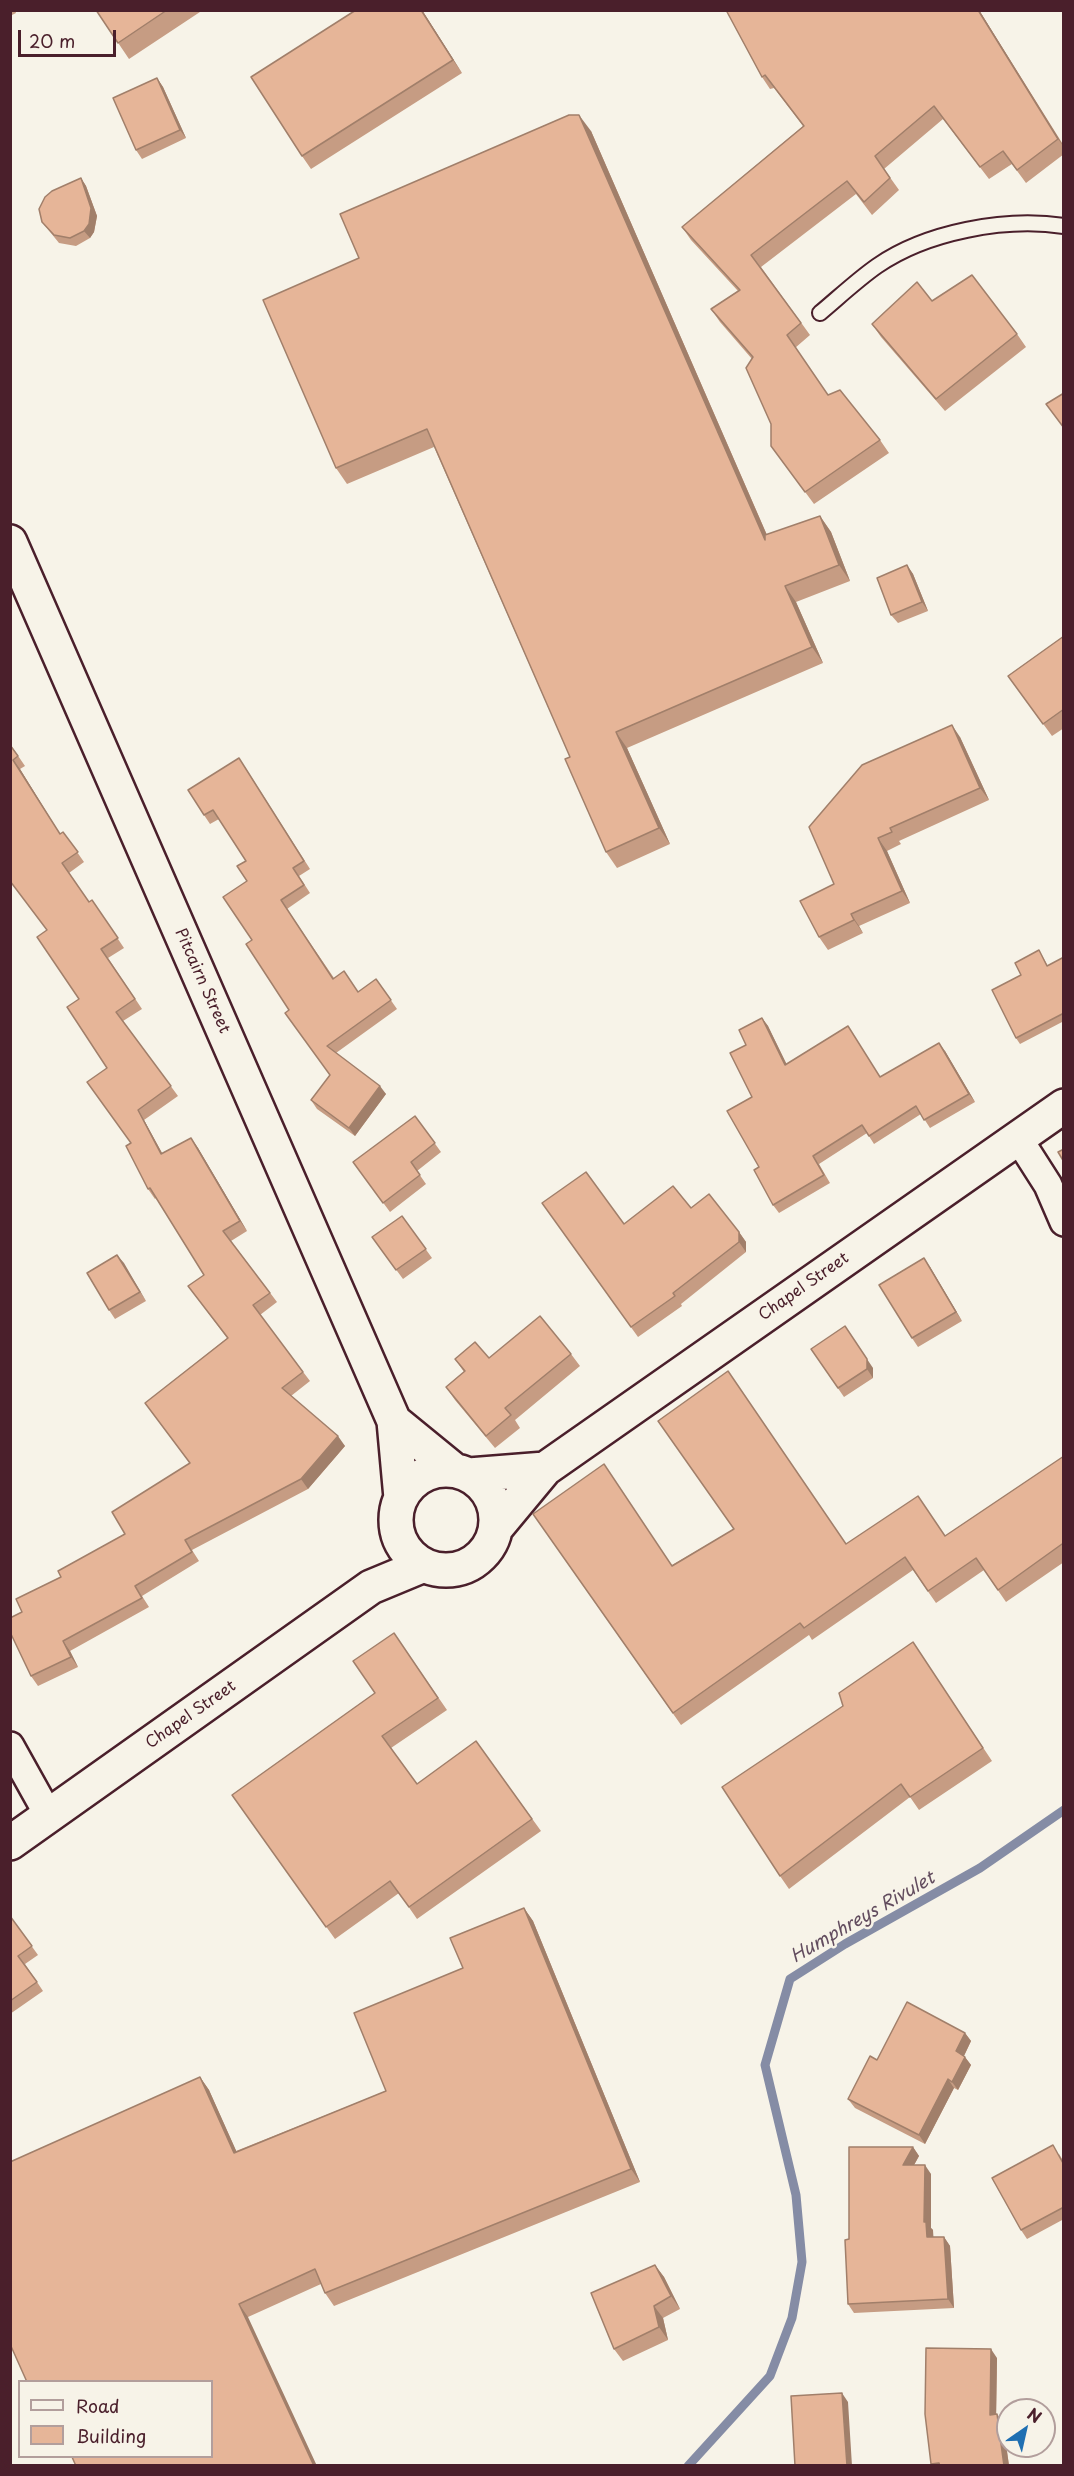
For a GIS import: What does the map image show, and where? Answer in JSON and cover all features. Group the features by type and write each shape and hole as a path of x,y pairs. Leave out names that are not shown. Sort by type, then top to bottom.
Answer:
{"street":[{"name":"Pitcairn Street","path":"10,542 394,1420 399,1513"},
{"name":"Chapel Street","path":"496,1528 545,1469 1064,1106"},
{"path":"1018,1138 1048,1185 1064,1222"},
{"name":"Pitcairn Street","path":"394,1420 462,1473"},
{"path":"371,1587 410,1485 422,1475 438,1470 462,1473 545,1469"},
{"path":"399,1513 402,1543 411,1556 424,1565 439,1570 454,1570 470,1565 482,1556 491,1543 496,1528 496,1512 491,1497 482,1485 462,1473"},
{"name":"Chapel Street","path":"10,1843 371,1587 424,1565"},
{"path":"10,1746 49,1816"}],"lane":[{"path":"820,313 878,266 923,241 968,231 1017,224 1064,226"}],"building":[{"path":"96,10 167,10 118,43"},
{"path":"356,10 421,10 453,60 302,156 251,77"},
{"path":"726,10 978,10 1058,139 1017,170 1003,151 980,167 934,106 875,156 890,178 864,202 847,181 751,255 801,323 787,335 828,395 840,390 880,440 805,492 771,446 771,424 746,368 753,357 711,309 740,290 682,227 804,126 765,75 762,77"},
{"path":"157,78 180,130 136,150 113,98"},
{"path":"569,115 579,115 765,540 765,535 820,516 839,565 785,586 812,647 616,732 659,828 606,852 565,759 570,757 427,429 336,468 263,300 359,258 340,214"},
{"path":"81,178 91,208 89,224 84,231 70,238 54,235 42,222 39,209 45,197 52,191"},
{"path":"972,275 1017,334 936,399 872,324 917,282 932,301"},
{"path":"1064,393 1064,428 1046,404"},
{"path":"907,565 922,602 891,615 877,578"},
{"path":"1064,636 1064,709 1043,724 1008,676"},
{"path":"952,725 980,788 890,828 892,832 878,838 902,891 851,914 854,920 819,937 800,901 834,884 809,827 862,765"},
{"path":"10,745 18,756 13,760 60,834 63,832 78,852 62,863 89,902 92,900 118,938 101,949 135,999 116,1012 171,1086 138,1110 161,1154 191,1138 240,1221 223,1231 270,1293 253,1305 303,1372 282,1388 338,1436 301,1479 185,1540 192,1552 135,1586 142,1598 63,1641 71,1657 31,1676 10,1632 10,1618 22,1612 16,1599 61,1577 58,1571 125,1534 112,1512 190,1463 145,1403 228,1338 188,1286 204,1275 150,1188 148,1189 126,1146 131,1143 87,1082 107,1068 67,1007 79,999 37,937 47,930 10,881"},
{"path":"239,758 304,861 293,868 304,885 281,900 333,979 344,971 358,992 376,979 391,1000 327,1046 380,1086 349,1128 311,1100 330,1075 285,1013 289,1010 246,944 252,940 223,897 247,881 237,866 246,861 213,810 204,815 188,790"},
{"path":"1039,950 1047,966 1064,957 1064,1013 1016,1038 992,990 1021,975 1015,963"},
{"path":"762,1018 785,1065 848,1026 880,1077 939,1043 969,1094 924,1120 916,1106 869,1136 862,1125 813,1156 824,1175 773,1205 754,1170 759,1167 727,1111 752,1097 730,1053 746,1045 739,1030"},
{"path":"415,1116 435,1143 411,1162 420,1175 383,1203 353,1162"},
{"path":"1064,1149 1064,1162 1058,1152"},
{"path":"586,1172 624,1224 673,1186 691,1208 709,1194 739,1232 739,1242 673,1293 675,1296 631,1327 542,1203"},
{"path":"402,1216 426,1249 396,1270 372,1237"},
{"path":"117,1255 140,1292 109,1310 87,1273"},
{"path":"924,1258 956,1312 912,1338 879,1285"},
{"path":"540,1316 571,1354 505,1408 511,1415 486,1436 446,1387 465,1371 455,1359 475,1342 489,1358"},
{"path":"845,1326 867,1359 867,1369 838,1388 811,1349"},
{"path":"728,1371 846,1544 918,1496 945,1536 1064,1456 1064,1546 1062,1544 998,1590 976,1558 928,1591 905,1557 804,1628 800,1623 673,1713 533,1514 604,1464 672,1566 734,1529 658,1421"},
{"path":"394,1633 438,1698 382,1736 417,1784 476,1741 532,1819 409,1907 390,1881 326,1927 232,1795 375,1693 353,1661"},
{"path":"913,1642 983,1748 910,1797 901,1784 780,1876 722,1787 843,1706 839,1693"},
{"path":"524,1908 631,2169 325,2293 315,2269 239,2304 314,2466 76,2466 72,2458 213,2458 213,2380 26,2380 10,2344 10,2162 200,2077 234,2153 386,2091 354,2013 463,1968 450,1938"},
{"path":"10,1916 32,1946 18,1956 37,1982 10,2001"},
{"path":"907,2002 965,2033 956,2051 965,2057 952,2082 948,2079 919,2135 848,2099 870,2056 877,2060"},
{"path":"1053,2145 1064,2165 1064,2207 1021,2230 992,2178"},
{"path":"849,2147 913,2147 903,2165 925,2165 924,2222 926,2222 927,2237 944,2237 948,2299 848,2304 845,2240 849,2239"},
{"path":"655,2265 671,2296 654,2306 659,2327 614,2349 591,2293"},
{"path":"926,2348 991,2349 990,2415 996,2414 996,2458 1003,2458 1004,2466 931,2464 925,2414"},
{"path":"842,2393 847,2466 795,2466 791,2396"}],"waterway":[{"name":"Humphreys Rivulet","path":"688,2466 770,2376 792,2318 802,2262 796,2195 765,2065 790,1979 845,1944 980,1868 1064,1810"}]}
